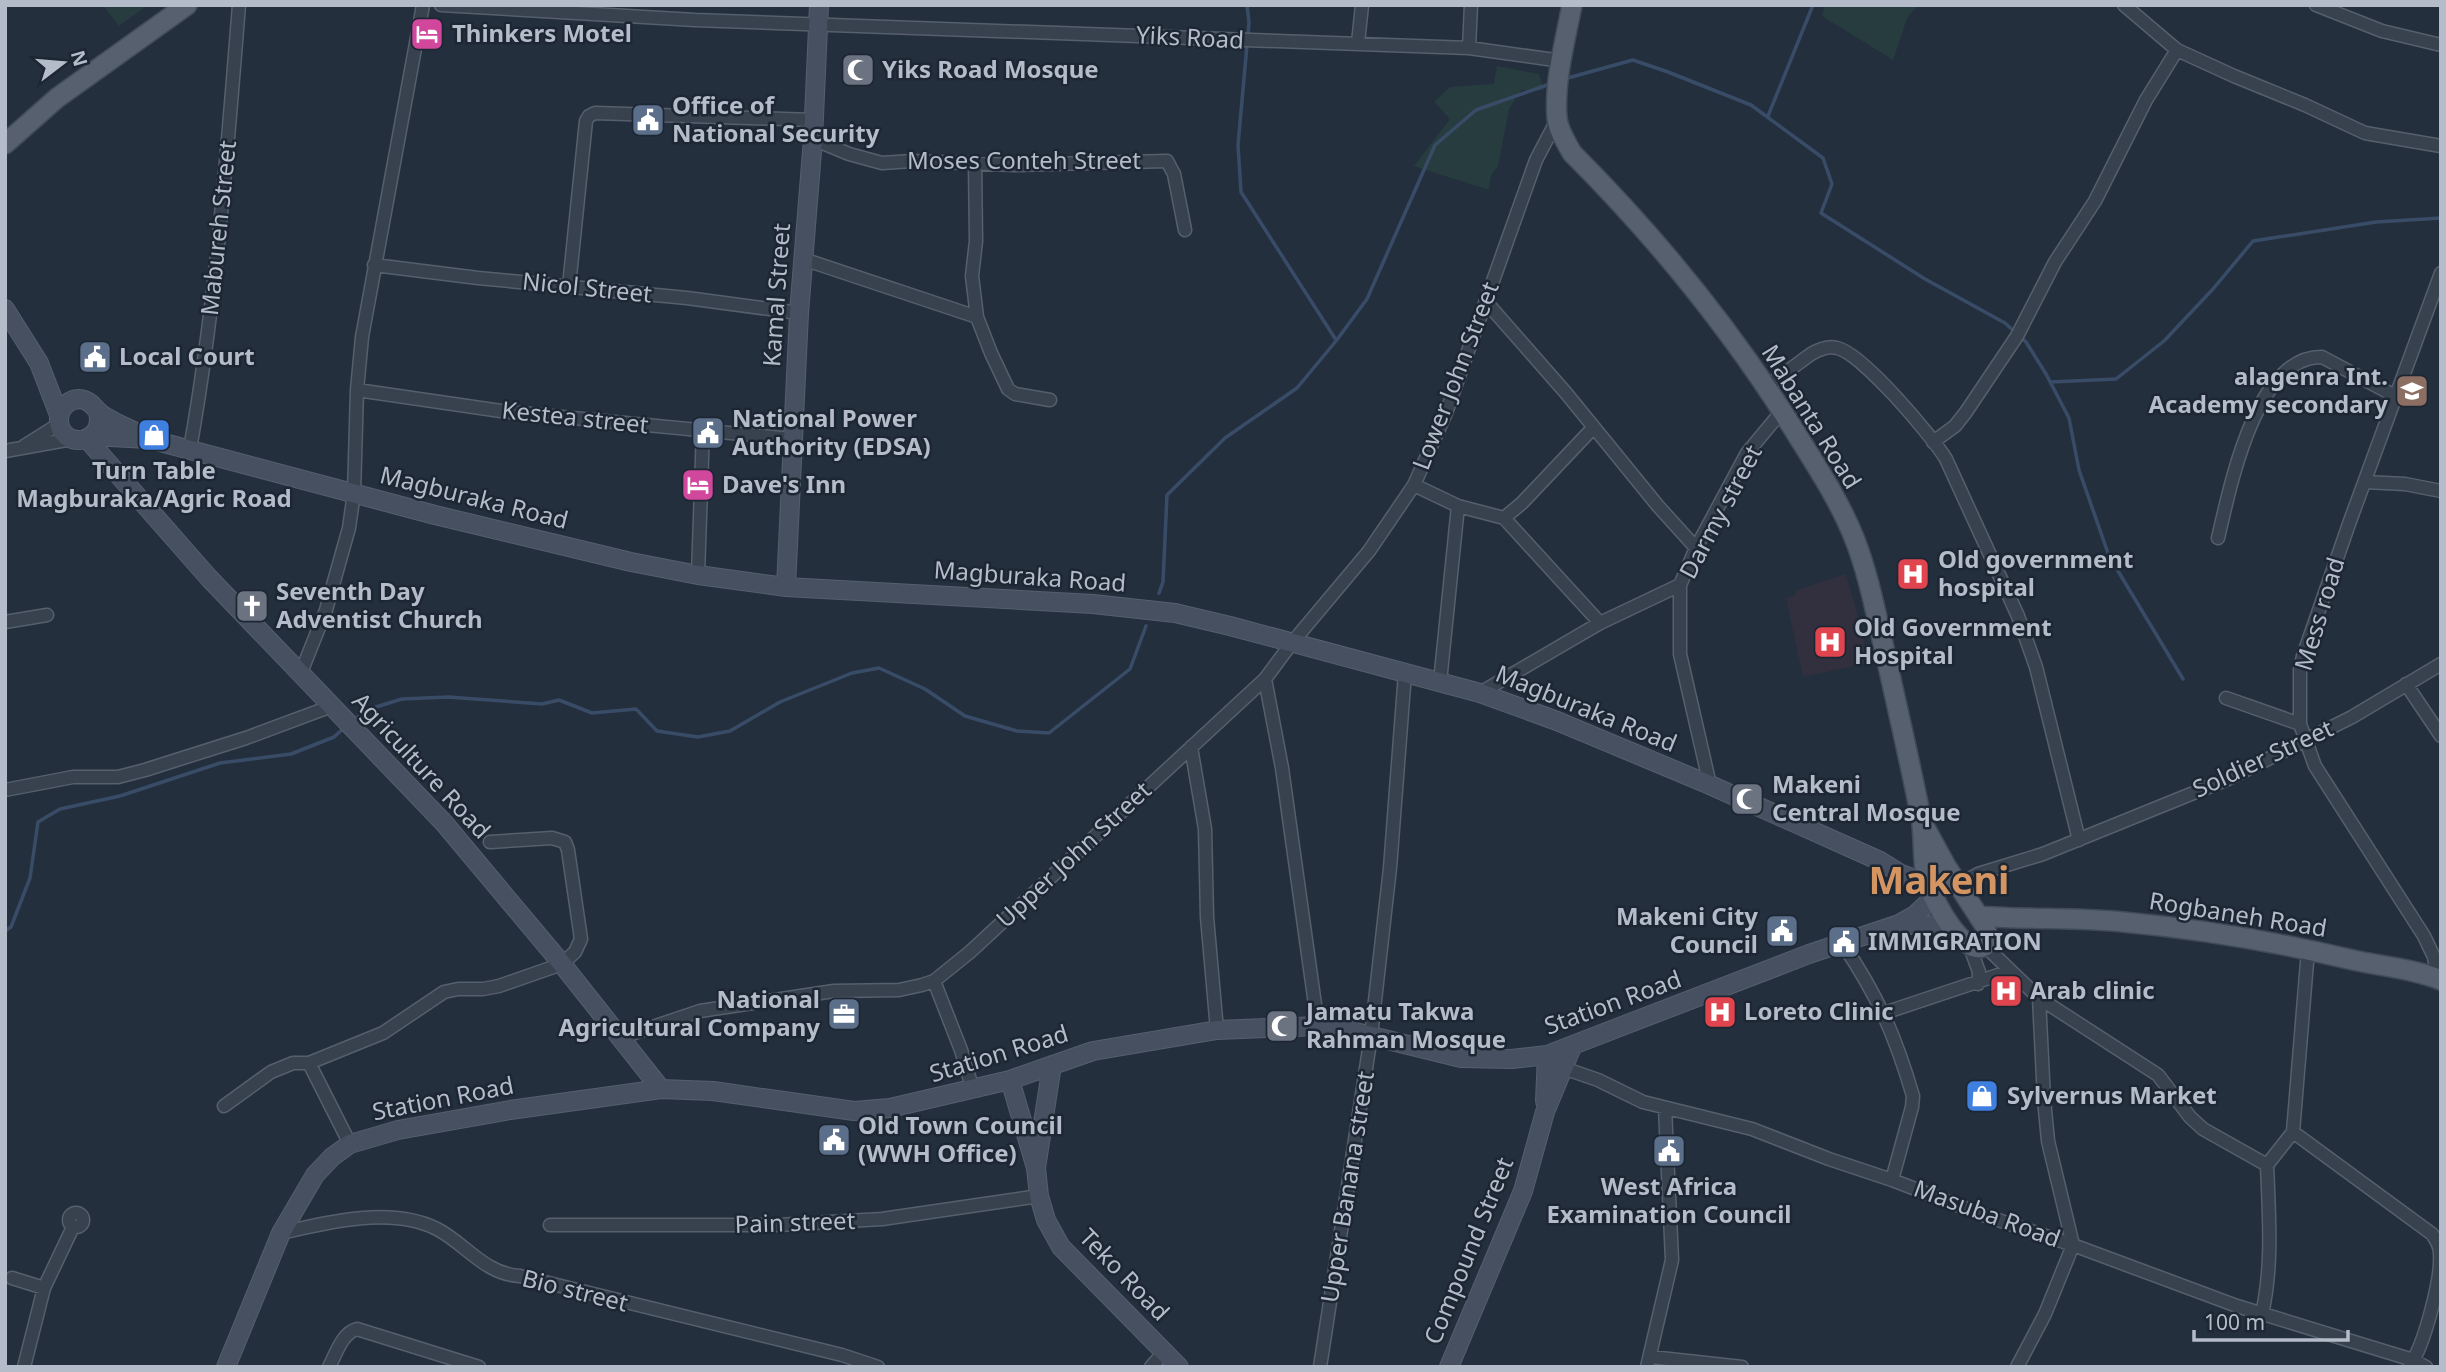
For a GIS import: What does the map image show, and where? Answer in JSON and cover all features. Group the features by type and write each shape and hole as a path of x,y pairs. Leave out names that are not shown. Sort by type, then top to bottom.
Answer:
{"main road":[{"path":"5,144 57,98 187,5"},
{"name":"Mabanta Road","path":"1572,5 1561,66 1557,120 1572,153 1679,270 1712,311 1766,387 1818,468 1849,528 1874,604 1922,821"},
{"path":"1922,821 1924,863 1931,890 1949,923 1981,944"},
{"path":"1922,821 1986,930 1981,944"},
{"name":"Rogbaneh Road","path":"1979,916 2024,920 2122,922 2212,932 2439,979"},
{"path":"1981,944 2024,920"}],"street":[{"name":"Mabureh Street","path":"190,449 207,347 239,5"},
{"path":"300,675 326,610 349,528 354,493 357,390 362,337 423,5"},
{"name":"Yiks Road","path":"441,5 695,20 819,14 1265,42 1469,48 1561,66"},
{"path":"1358,43 1362,5"},
{"path":"1469,48 1471,5"},
{"path":"2124,5 2177,50 2365,133 2441,146"},
{"path":"2316,5 2382,31 2441,45"},
{"name":"Kamal Street","path":"786,587 799,313 813,139 819,14"},
{"path":"1933,442 1955,426 2018,335 2055,262 2095,201 2146,100 2177,50"},
{"path":"569,286 586,121 589,116 595,113 813,120"},
{"name":"Lower John Street","path":"1291,644 1369,551 1414,485 1446,413 1487,303 1525,188 1557,120"},
{"name":"Moses Conteh Street","path":"813,139 849,154 882,163 912,161 1015,165 1167,161 1174,174 1185,230"},
{"path":"975,163 976,241 972,276 977,317 1008,389 1015,394 1050,400"},
{"path":"803,259 977,317"},
{"name":"Nicol Street","path":"374,265 799,313"},
{"name":"Mess road","path":"2439,979 2434,957 2424,936 2315,766 2300,723 2300,669 2441,273"},
{"path":"1487,303 1696,548"},
{"path":"5,309 39,363 59,419"},
{"path":"1766,387 1811,354 1836,347 1847,352 1888,387 1947,459 2018,616 2036,667 2079,839"},
{"path":"2218,538 2232,480 2248,431 2266,397 2292,367 2314,357 2322,357 2397,397"},
{"path":"5,451 93,432 91,402 78,399 39,363"},
{"name":"Kestea street","path":"357,390 501,411 793,439"},
{"path":"21,448 59,419 66,404 78,399"},
{"name":"Darmy street","path":"1710,785 1680,654 1680,585 1696,548 1747,453 1782,411"},
{"name":"Agriculture Road","path":"59,419 62,430 93,432 132,490 209,578 444,823 562,964 661,1089"},
{"path":"1503,518 1522,503 1593,428"},
{"path":"698,575 703,430"},
{"name":"Magburaka Road","path":"93,432 149,439"},
{"name":"Magburaka Road","path":"93,432 149,439 435,515 605,556 698,575 786,587 1093,604 1150,610 1230,626 1480,693 1557,721 1710,785 1880,861 1931,890"},
{"path":"2365,482 2405,484 2441,491"},
{"path":"1414,485 1458,506 1503,518 1600,623"},
{"path":"1440,682 1458,506"},
{"path":"1480,693 1600,623 1680,585"},
{"path":"5,622 47,615"},
{"name":"Upper John Street","path":"934,981 970,952 1265,679 1291,644"},
{"name":"Soldier Street","path":"1958,885 1978,874 2043,854 2228,779 2352,717 2441,664"},
{"name":"Upper Banana street","path":"1320,1367 1371,1036 1390,868 1405,673"},
{"path":"1265,679 1282,768 1318,1026"},
{"path":"2406,684 2441,736"},
{"path":"2226,698 2300,723"},
{"path":"5,790 73,777 118,777 335,709"},
{"path":"1191,747 1205,828 1207,917 1216,1030"},
{"path":"224,1107 271,1072 293,1063 309,1063 383,1033 444,992 499,986 562,964 575,952 581,939 565,842 552,838 489,842"},
{"name":"Magburaka Road","path":"1880,861 1946,866"},
{"path":"1946,866 1978,874"},
{"name":"Station Road","path":"226,1367 281,1233 315,1175 332,1157 351,1144 398,1130 661,1089 713,1091 854,1111 913,1104 1010,1080 1093,1051 1216,1030 1318,1026 1461,1058 1512,1059 1552,1065 1572,1047 1842,943 1899,924 1915,915 1931,890"},
{"name":"Station Road","path":"1899,924 1927,926 1949,923"},
{"path":"1842,943 1867,980 1884,1013 1901,1055 1913,1101 1892,1180"},
{"path":"1981,944 2039,998 2158,1075 2190,1117 2203,1129 2267,1165"},
{"path":"1978,984 1981,944"},
{"path":"2262,1314 2271,1241 2267,1165 2293,1132 2308,950"},
{"path":"1884,1013 1978,984 2010,971"},
{"path":"620,1038 700,1011 834,991 899,990 934,981 961,1050 972,1090"},
{"path":"2017,1367 2045,1314 2073,1245 2048,1141 2039,998"},
{"path":"309,1063 351,1144"},
{"name":"Teko Road","path":"1036,1168 1043,1138 1052,1065"},
{"name":"Masuba Road","path":"1552,1065 1598,1080 1643,1102 1752,1129 1983,1216 2073,1245 2262,1314 2426,1367"},
{"name":"Compound Street","path":"1449,1367 1523,1191 1545,1112 1552,1065"},
{"name":"Teko Road","path":"1010,1080 1036,1168 1039,1196 1046,1220 1061,1247 1179,1367"},
{"path":"1665,1108 1672,1260 1649,1362 1742,1367"},
{"path":"2293,1132 2432,1234 2439,1244 2440,1267 2428,1321 2411,1363"},
{"name":"Pain street","path":"550,1225 778,1225 882,1219 1039,1196"},
{"name":"Bio street","path":"281,1233 346,1219 380,1218 423,1224 436,1228 480,1262 506,1275 520,1276 878,1367"},
{"path":"24,1367 44,1289 73,1227"},
{"path":"12,1278 44,1289"},
{"path":"329,1367 346,1336 357,1329 479,1367"},
{"path":"1151,1367 1164,1352"}],"shaded area":[{"name":"Old Government Hospital","path":"1846,574 1868,663 1803,677 1786,598 1794,596 1797,590"}],"green space":[{"path":"103,5 148,5 119,26"},
{"path":"1825,5 1918,5 1907,18 1893,60 1822,16"},
{"path":"1497,66 1539,74 1544,90 1521,90 1509,109 1498,166 1491,175 1489,190 1414,166 1450,119 1434,102 1450,87 1494,84"}],"waterway":[{"path":"1247,5 1248,36"},
{"path":"1768,116 1813,5"},
{"path":"1247,45 1238,145 1241,192 1336,340"},
{"path":"1564,79 1633,60 1751,105 1823,158 1832,184 1821,213 1925,279 2005,323 2026,342 2069,418 2079,470 2109,556 2183,679"},
{"path":"1159,593 1163,582 1167,495 1225,438 1297,388 1336,341 1367,299 1435,145 1476,110 1550,84"},
{"path":"2051,382 2116,379 2164,341 2253,241 2376,222 2441,218"},
{"path":"353,721 366,710 402,699 448,697 542,704 559,700 592,713 636,709 657,731 698,737 730,731 780,702 852,673 879,668 925,689 965,716 1017,731 1049,733 1130,669 1146,626"},
{"path":"5,931 11,927 30,878 38,822 60,809 120,796 220,763 291,754 334,737 344,728"}],"place":[{"name":"Thinkers Motel","path":"427,34"},
{"name":"Yiks Road Mosque","path":"858,70"},
{"name":"Office of National Security","path":"648,120"},
{"name":"Local Court","path":"95,357"},
{"name":"alagenra Int. Academy secondary","path":"2412,391"},
{"name":"National Power Authority (EDSA)","path":"708,433"},
{"name":"Turn Table Magburaka/Agric Road","path":"154,435"},
{"name":"Dave's Inn","path":"698,485"},
{"name":"Old government hospital","path":"1913,574"},
{"name":"Seventh Day Adventist Church","path":"252,606"},
{"name":"Old Government Hospital","path":"1830,642"},
{"name":"Makeni Central Mosque","path":"1747,799"},
{"name":"Makeni City Council","path":"1782,931"},
{"name":"IMMIGRATION","path":"1844,942"},
{"name":"Arab clinic","path":"2006,991"},
{"name":"Loreto Clinic","path":"1720,1012"},
{"name":"National Agricultural Company","path":"844,1014"},
{"name":"Jamatu Takwa Rahman Mosque","path":"1282,1026"},
{"name":"Sylvernus Market","path":"1982,1096"},
{"name":"Old Town Council (WWH Office)","path":"834,1140"},
{"name":"West Africa Examination Council","path":"1669,1151"}],"district":[{"name":"Makeni","path":"1939,881"}]}
